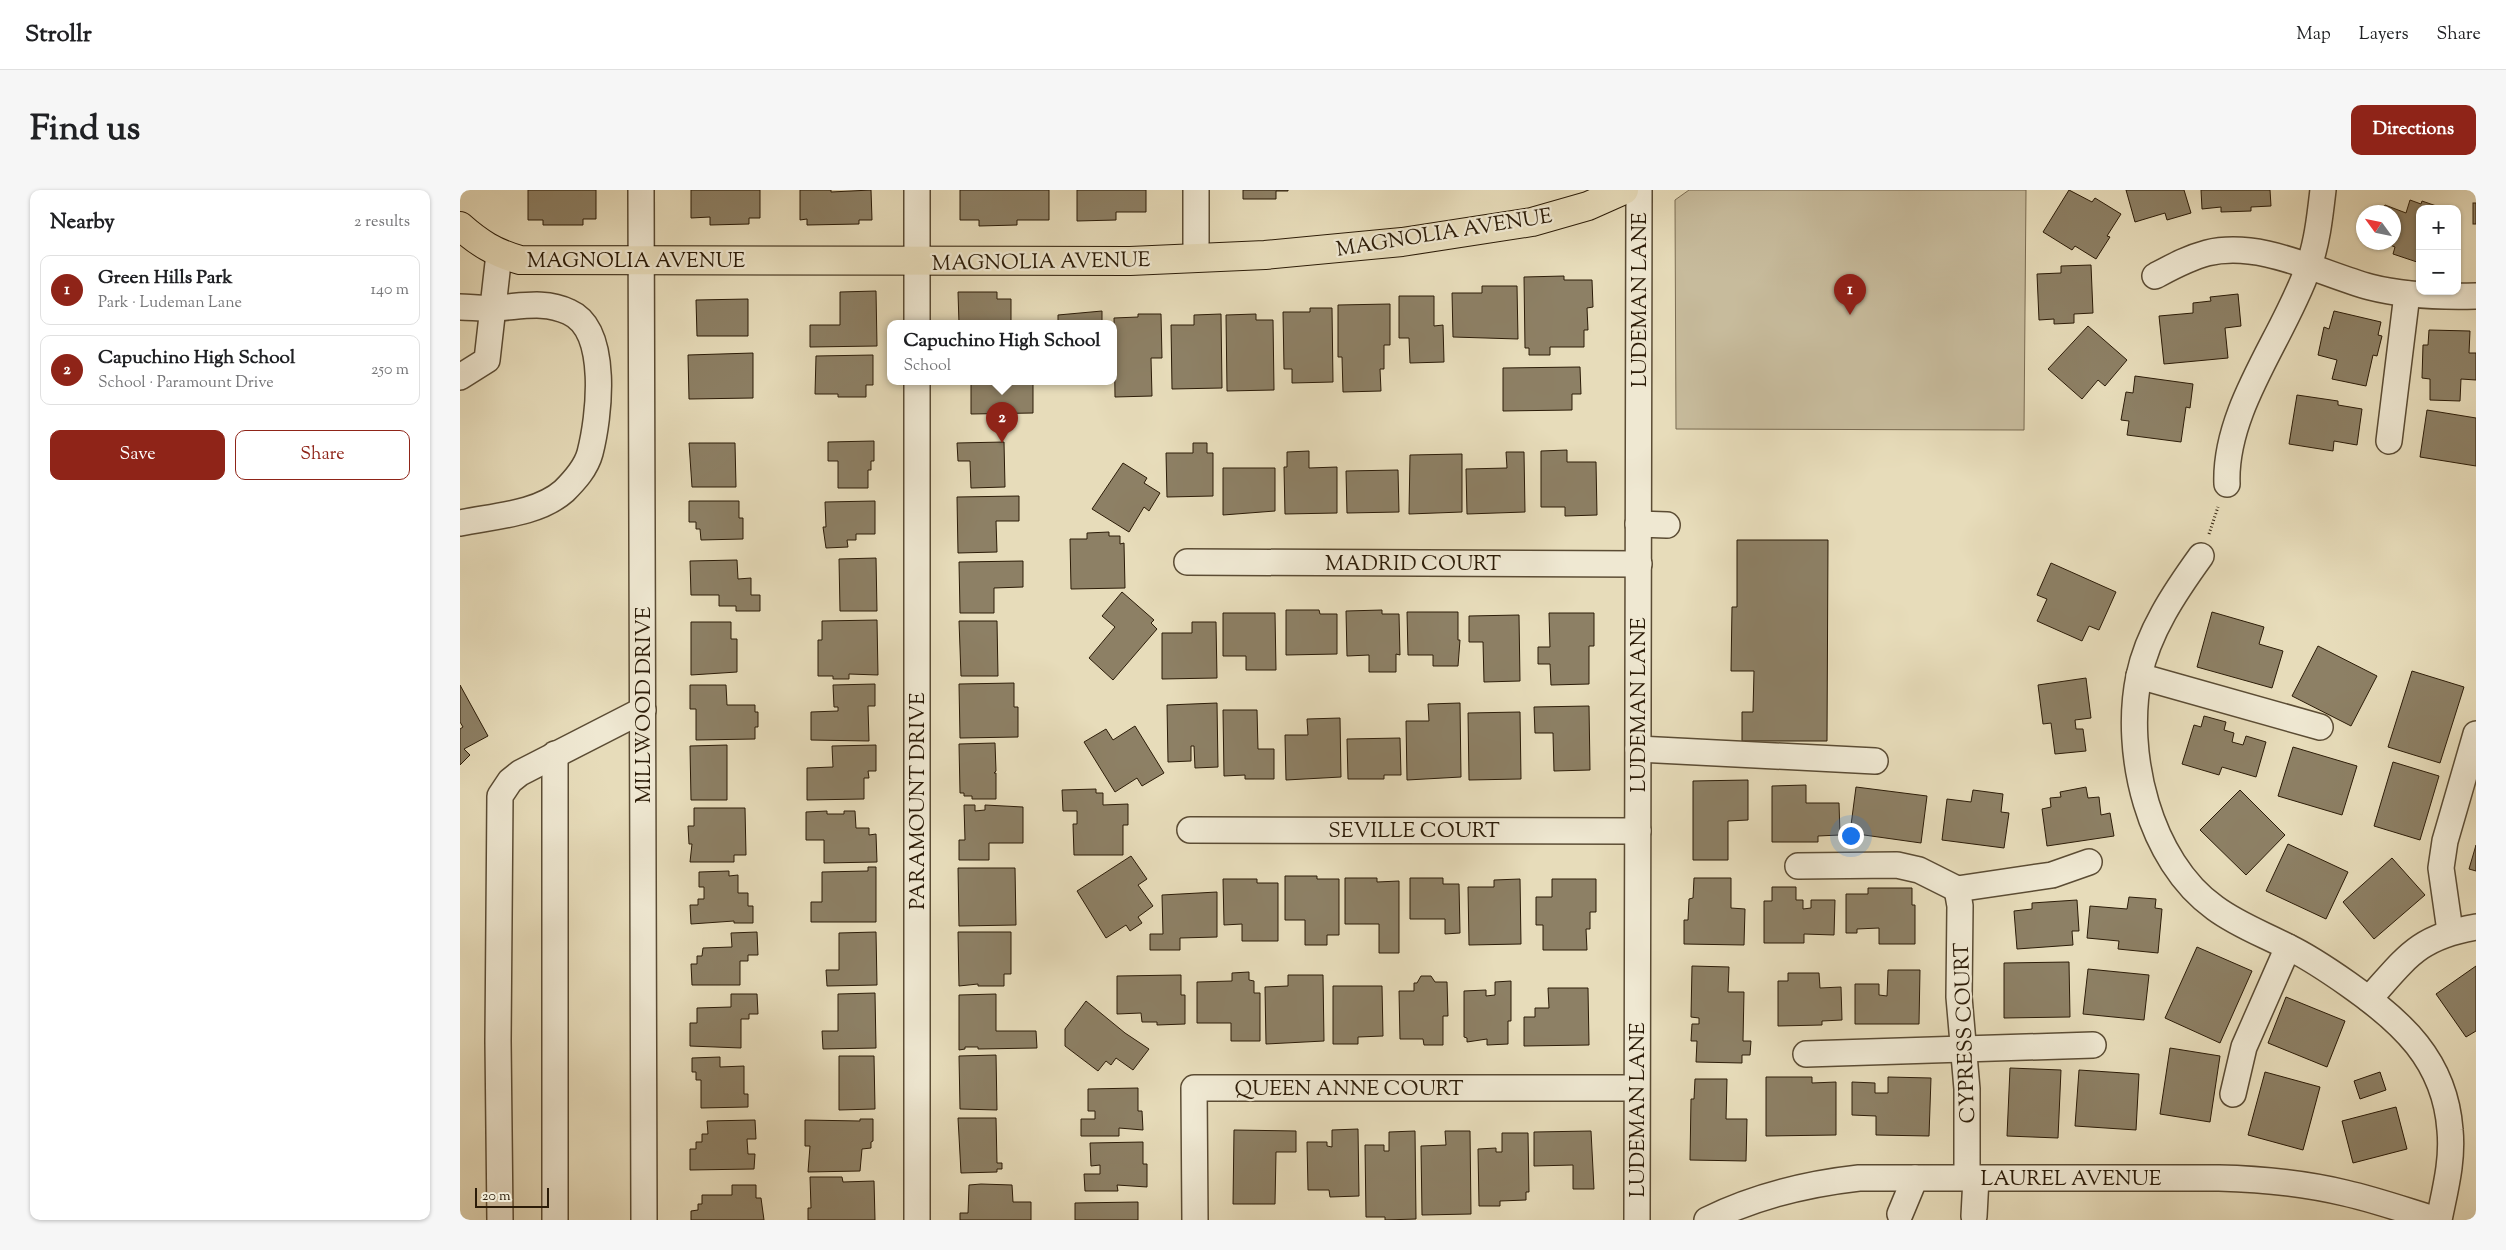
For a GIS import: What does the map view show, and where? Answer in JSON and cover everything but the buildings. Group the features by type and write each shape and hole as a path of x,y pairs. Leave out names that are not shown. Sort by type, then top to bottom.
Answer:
{"main road":[{"name":"MAGNOLIA AVENUE","path":"460,226 480,244 499,254 520,260 917,262 1196,258 1335,249 1471,232 1542,219 1588,206 1624,190"}],"street":[{"name":"MILLWOOD DRIVE","path":"641,190 644,1220"},
{"path":"916,190 917,320"},
{"path":"1196,190 1196,258"},
{"name":"LUDEMAN LANE","path":"1637,1220 1639,190"},
{"path":"2227,484 2229,448 2242,410 2309,267 2318,226 2323,190"},
{"path":"2155,276 2180,262 2209,253 2234,251 2275,256 2370,287 2407,294 2476,296"},
{"path":"460,376 488,360 499,254"},
{"path":"2389,441 2407,294"},
{"path":"460,307 493,308 543,304 571,312 589,329 597,355 598,402 590,454 579,476 562,492 535,508 460,523"},
{"name":"PARAMOUNT DRIVE","path":"917,385 917,1220"},
{"path":"1638,524 1667,525"},
{"path":"2201,556 2178,588 2150,641 2139,676 2134,710 2136,743 2143,790 2158,838 2189,884 2214,907 2242,925 2319,964 2369,999 2403,1027 2427,1057 2442,1091 2450,1130 2450,1169 2438,1220"},
{"name":"MADRID COURT","path":"1186,562 1639,564"},
{"path":"2139,676 2320,727"},
{"path":"500,1220 498,1041 500,796 510,780 520,773 643,710"},
{"path":"2450,931 2441,868 2445,841 2476,734"},
{"path":"1638,749 1875,761"},
{"path":"555,754 555,1220"},
{"name":"SEVILLE COURT","path":"1190,830 1638,831"},
{"path":"1798,866 1897,866 1919,870 1957,889 2052,875 2089,862"},
{"name":"CYPRESS COURT","path":"1957,889 1960,906 1959,990 1965,1049 1974,1216"},
{"path":"2369,999 2405,960 2425,942 2450,931 2476,927"},
{"path":"2233,1094 2238,1066 2244,1047 2288,947"},
{"path":"1806,1054 2093,1045"},
{"name":"QUEEN ANNE COURT","path":"1195,1220 1194,1088 1636,1088"},
{"name":"LAUREL AVENUE","path":"1707,1220 1765,1197 1811,1183 1859,1178 1971,1178 2261,1179 2346,1193 2438,1220"},
{"path":"1900,1214 1915,1178"}],"path":[{"path":"2201,556 2227,484"}],"shaded area":[{"path":"1689,190 2026,190 2024,430 1676,429 1675,200"}],"place":[{"name":"Green Hills Park","path":"1850,315"},
{"name":"Capuchino High School","path":"1002,443"}]}
